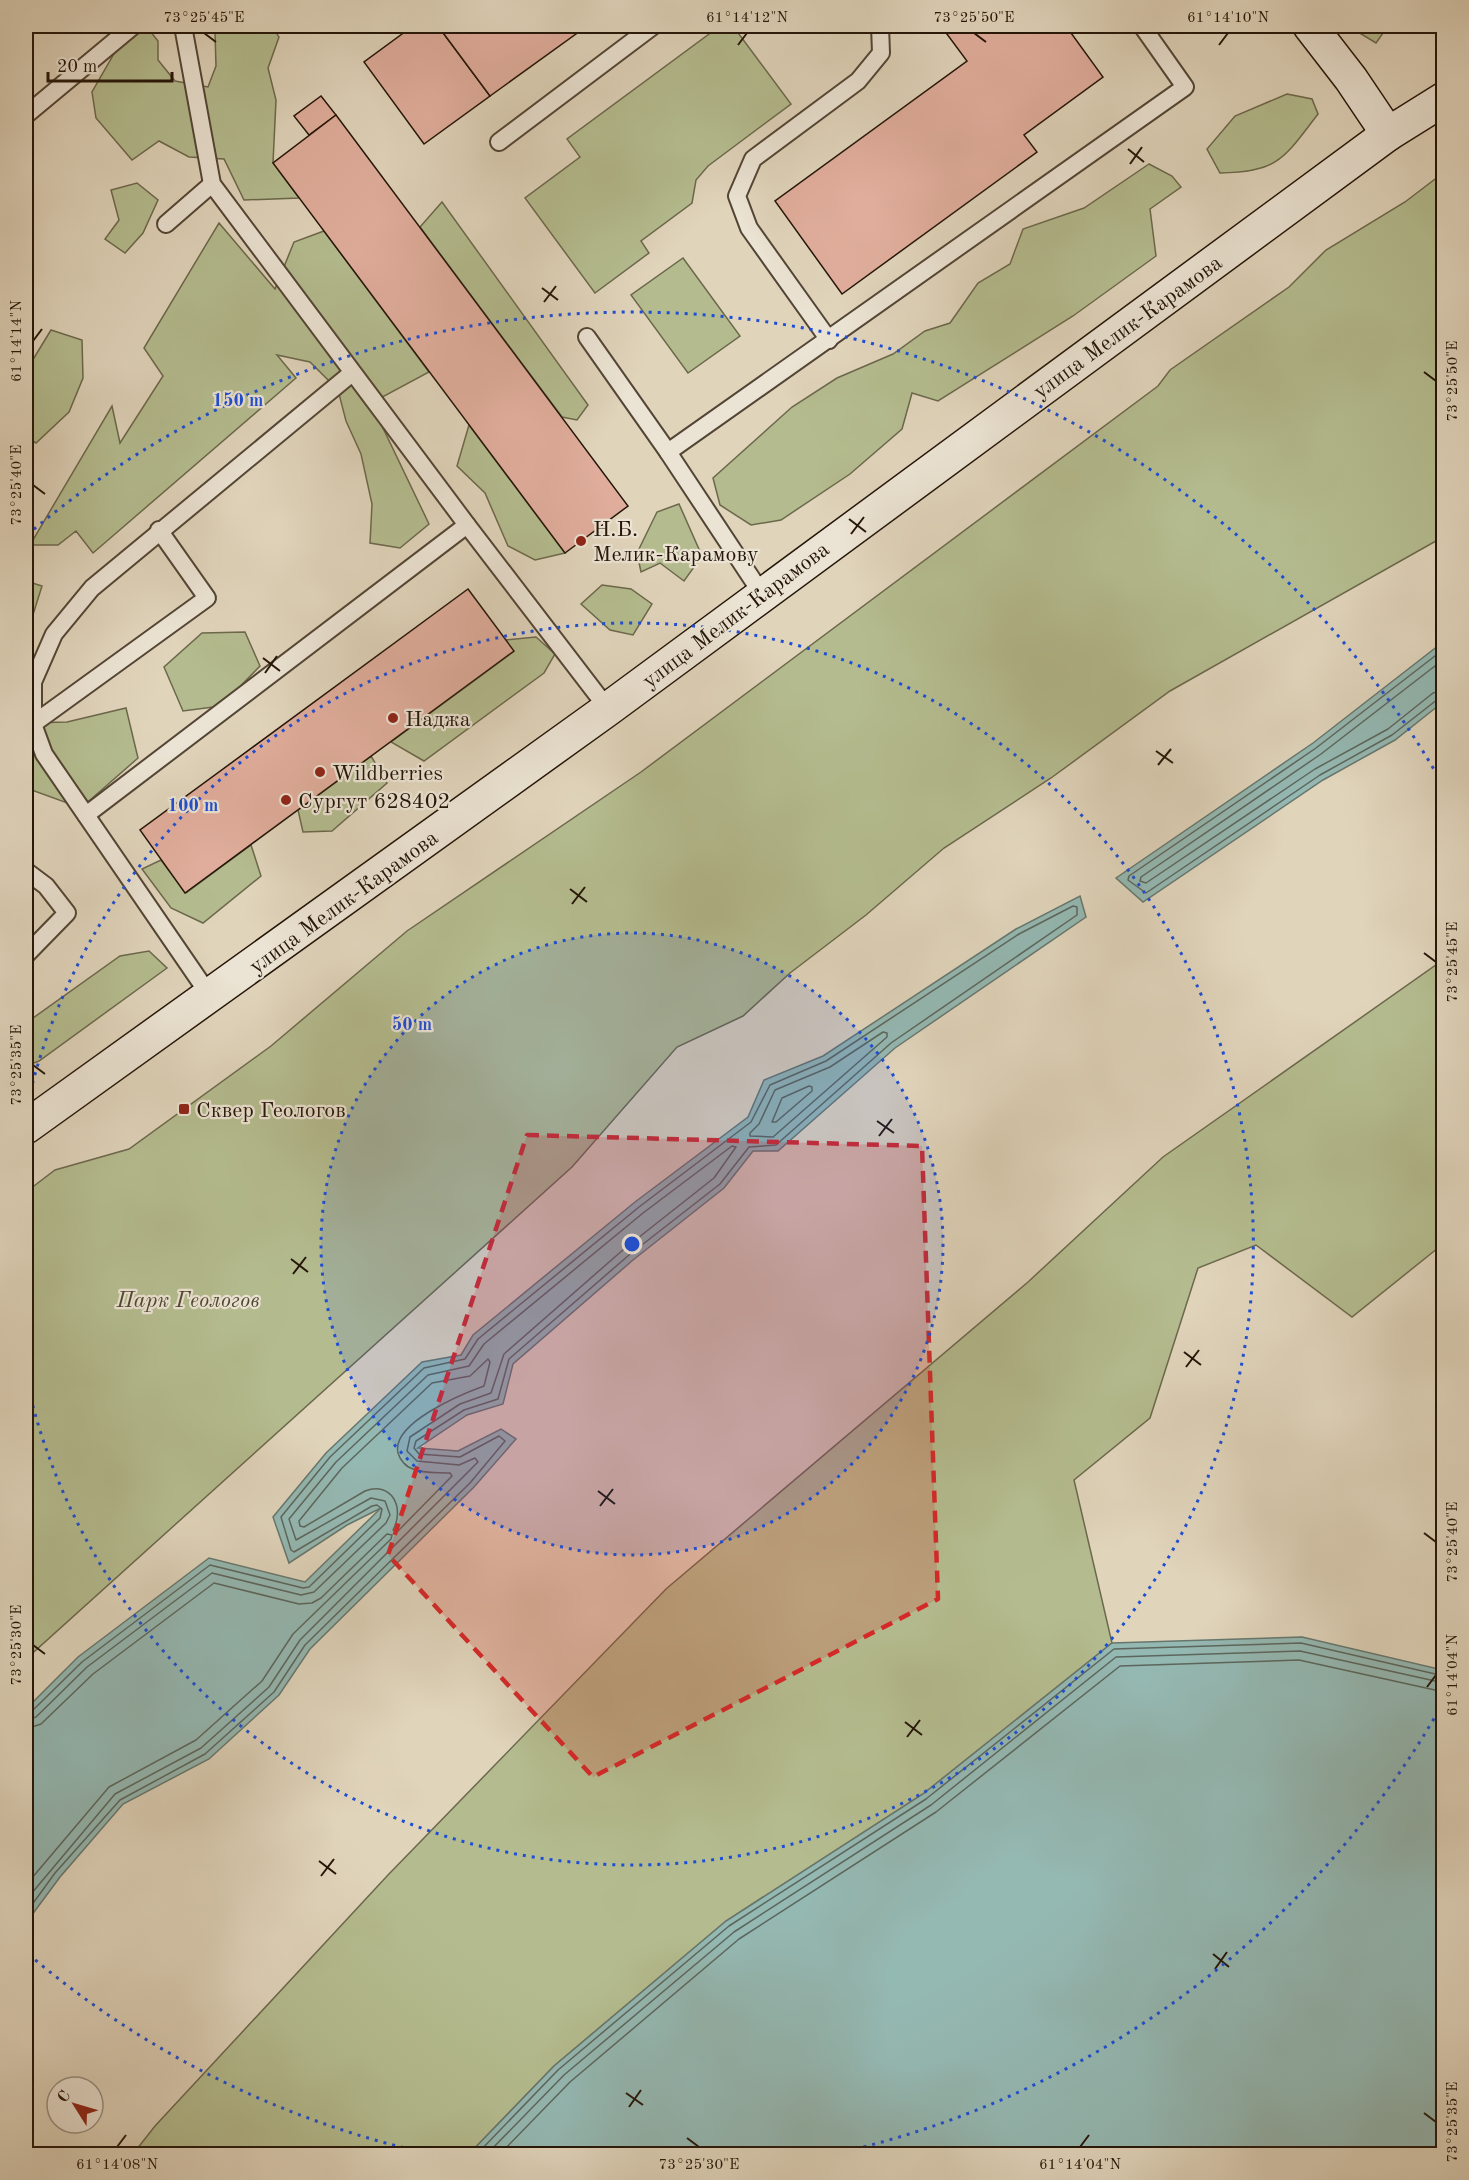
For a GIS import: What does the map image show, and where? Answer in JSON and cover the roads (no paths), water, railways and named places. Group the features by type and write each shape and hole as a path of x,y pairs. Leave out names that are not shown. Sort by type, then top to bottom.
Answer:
{"main road":[{"path":"1310,26 1351,79 1388,134"},
{"name":"улица Мелик-Карамова","path":"26,1128 608,709 1388,134 1443,99"}],"lane":[{"path":"26,115 132,26"},
{"path":"185,26 212,184 352,373 608,709"},
{"path":"499,142 653,26"},
{"path":"829,340 749,228 737,196 753,159 858,81 880,53 880,26"},
{"path":"669,452 1185,87 1142,26"},
{"path":"166,224 212,184"},
{"path":"587,338 669,452 762,594"},
{"path":"210,996 44,754 33,723 33,682 54,634 92,588 159,530 352,373"},
{"path":"86,815 467,525"},
{"path":"33,723 207,598 159,530"},
{"path":"26,871 46,885 67,913 26,955"}],"water":[{"path":"1443,642 1443,702 1395,740 1323,780 1143,902 1116,878 1313,743"},
{"path":"1080,896 1086,917 895,1048 778,1151 753,1151 724,1188 633,1260 513,1364 503,1404 467,1415 418,1448 458,1451 501,1429 516,1439 474,1487 310,1649 279,1695 209,1759 123,1804 60,1877 26,1923 26,1709 78,1657 209,1558 305,1582 381,1508 347,1525 289,1563 273,1517 326,1453 422,1362 461,1355 473,1335 635,1202 748,1117 764,1080 823,1056 1016,929"},
{"path":"1302,1637 1443,1670 1443,2154 469,2154 554,2066 726,1921 923,1794 1112,1643"}],"place":[{"name":"Н.Б. Мелик-Карамову","path":"581,541"},
{"name":"Наджа","path":"393,718"},
{"name":"Wildberries","path":"320,772"},
{"name":"Сургут 628402","path":"286,800"},
{"name":"Сквер Геологов","path":"184,1109"}],"park label":[{"name":"Парк Геологов","path":"188,1299"}]}
